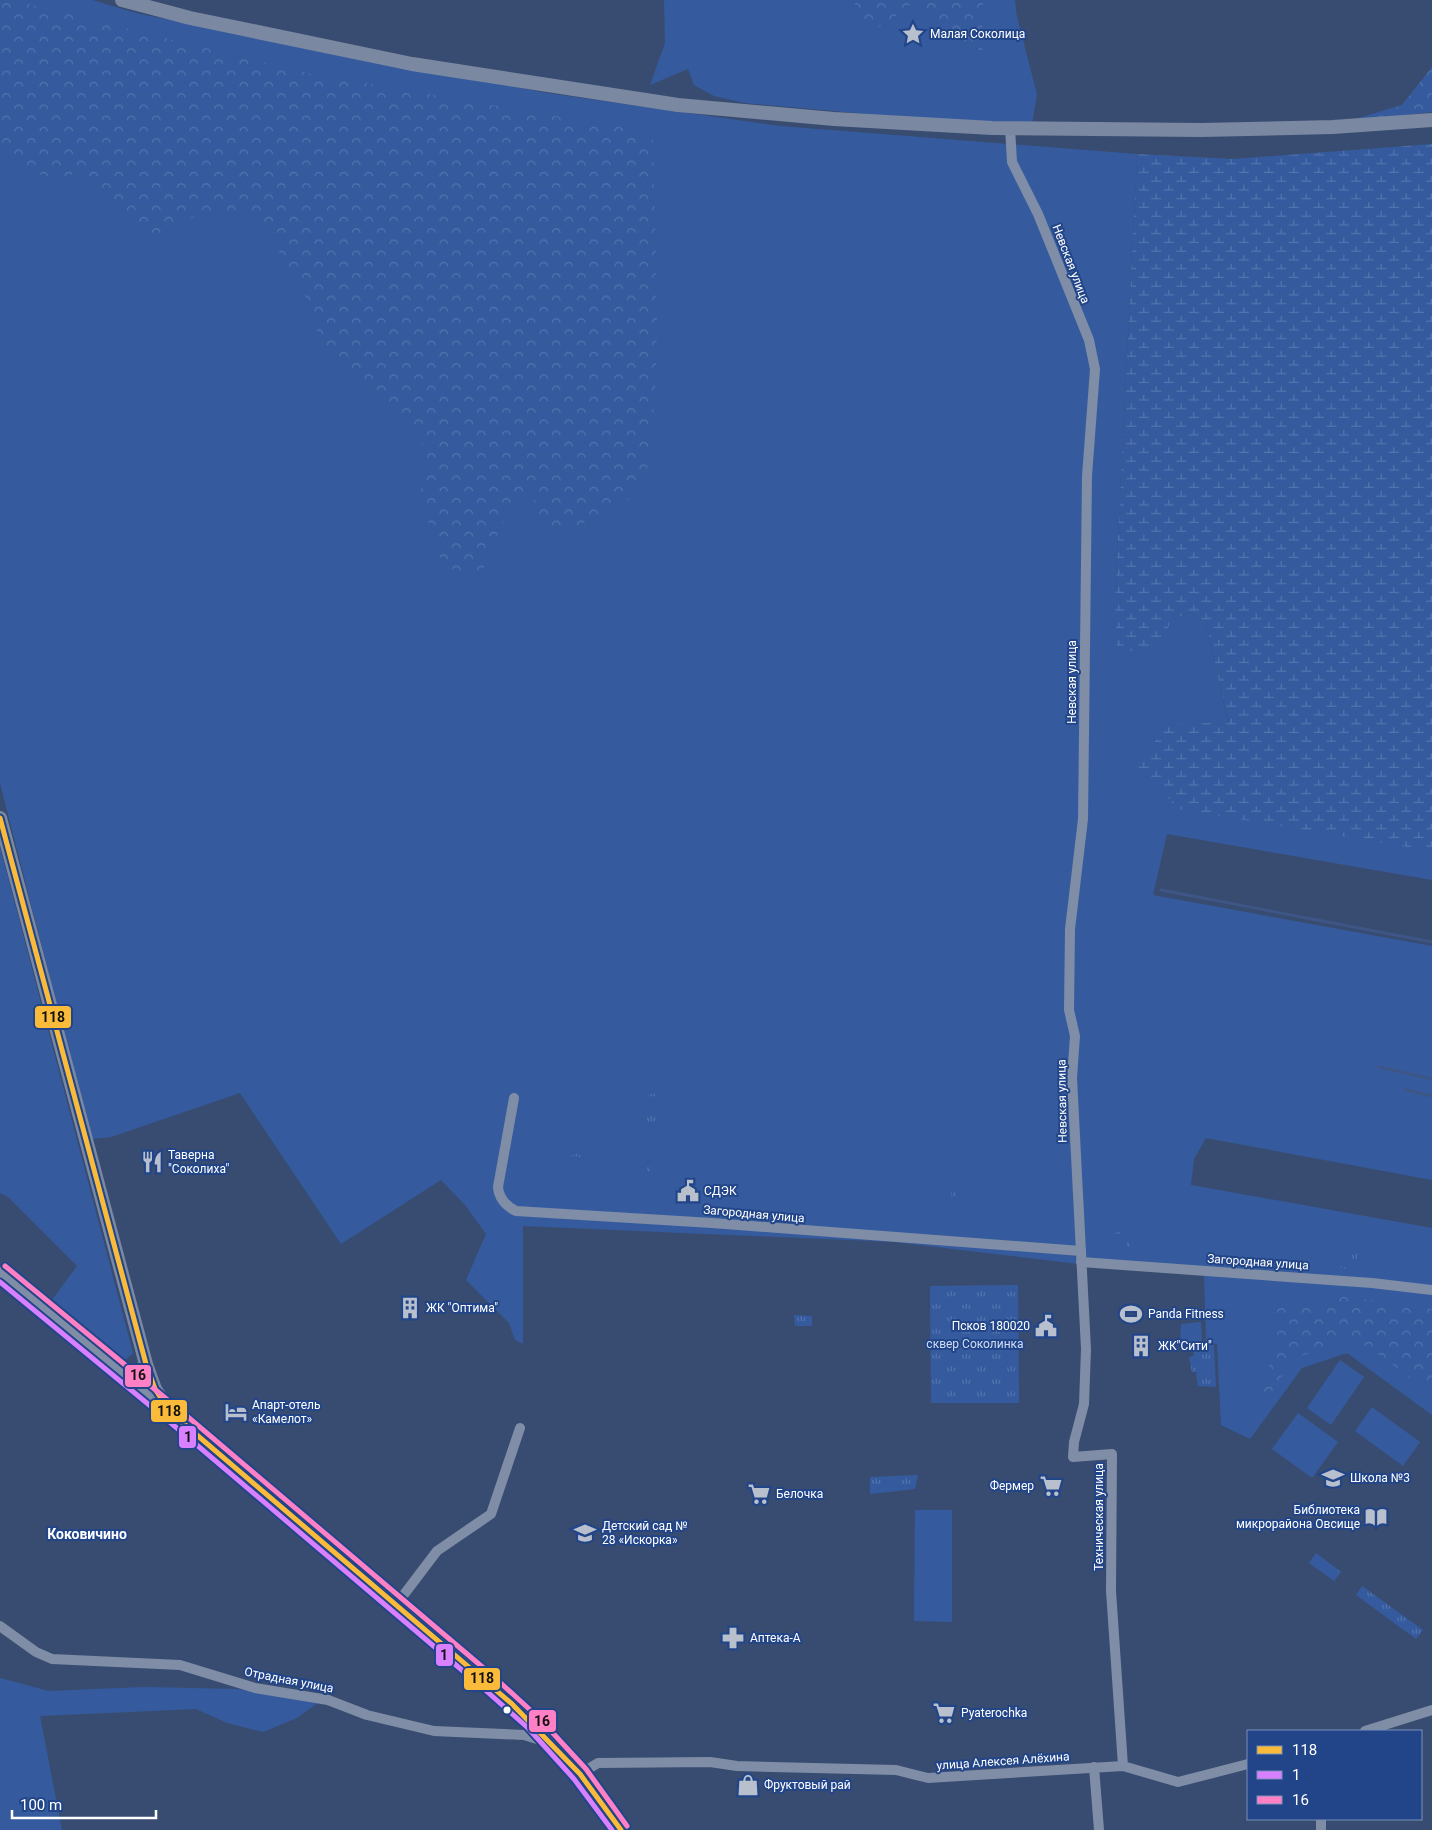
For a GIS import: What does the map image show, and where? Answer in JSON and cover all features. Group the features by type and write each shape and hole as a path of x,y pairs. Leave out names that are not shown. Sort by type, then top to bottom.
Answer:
{"street":[{"path":"122,0 190,18 412,64 678,105 834,119 1010,128 1201,130 1333,127 1432,120"},
{"name":"Невская улица","path":"1010,128 1012,162 1038,214 1089,340 1095,369 1087,476 1083,819 1070,929 1069,1010 1075,1036 1072,1078 1081,1251"},
{"path":"0,818 146,1364 155,1390 170,1412"},
{"name":"Загородная улица","path":"514,1098 498,1187 499,1194 507,1207 516,1211 712,1223 1081,1251"},
{"name":"Техническая улица","path":"1081,1251 1086,1387 1084,1404 1074,1442 1073,1457 1112,1454 1111,1592 1122,1766"},
{"name":"Загородная улица","path":"1081,1262 1372,1283 1432,1290"},
{"path":"0,1272 170,1412 488,1682 580,1774 621,1830"},
{"path":"125,1375 146,1364"},
{"path":"396,1605 437,1551 491,1514 520,1428"},
{"name":"Отрадная улица","path":"0,1626 36,1652 52,1659 180,1666 255,1688 307,1694 367,1715 434,1731 524,1736 551,1743"},
{"path":"1367,1730 1432,1710"},
{"name":"улица Алексея Алёхина","path":"580,1774 598,1763 710,1762 737,1766 896,1770 928,1778 1122,1766 1178,1782 1247,1764"},
{"path":"1094,1767 1099,1830"}],"green space":[{"path":"0,0 92,0 140,14 547,93 780,126 1137,154 1115,597 1170,621 1190,612 1206,622 1228,723 1167,725 1432,839 1432,880 1167,834 1153,895 1432,946 1432,1180 1206,1138 1194,1159 1191,1185 1432,1228 1432,1415 1347,1353 1302,1368 1250,1439 1221,1425 1217,1344 1206,1342 1204,1275 1087,1265 894,1242 523,1226 523,1344 515,1340 509,1323 466,1280 486,1234 465,1205 441,1180 341,1244 240,1093 111,1137 91,1139 0,783"},
{"path":"0,0 12,0 307,73 653,133 657,294 656,375 647,475 643,485 626,502 604,515 557,530 538,515 532,491 514,507 500,527 493,550 482,572 458,574 438,555 424,507 420,482 427,457 418,433 378,404 342,369 321,344 305,295 267,231 248,214 198,216 174,224 155,239 134,225 100,186 80,172 57,179 34,173 0,152"},
{"path":"664,0 854,0 864,33 890,22 907,5 928,11 946,35 973,45 981,52 983,0 1015,0 1017,17 1037,94 1032,124 933,120 745,103 714,96 694,85 688,69 650,85 665,43"},
{"path":"854,0 983,0 982,53 973,45 946,35 928,11 907,5 890,22 863,34"},
{"path":"1432,67 1432,112 1349,121 1402,105"},
{"path":"1432,144 1432,851 1177,809 1156,783 1133,772 1167,725 1228,722 1206,622 1190,612 1170,621 1162,648 1117,652 1115,598 1137,154 1233,159"},
{"path":"0,847 133,1353 125,1360 52,1300 77,1266 8,1197 0,1193"},
{"path":"649,1094 655,1094 654,1112 647,1112"},
{"path":"644,1114 658,1115 655,1126 645,1125"},
{"path":"573,1146 581,1147 582,1157 569,1156 569,1149"},
{"path":"648,1150 655,1155 654,1163 641,1162 641,1154"},
{"path":"644,1165 651,1166 649,1185 642,1185"},
{"path":"952,1186 957,1189 966,1187 965,1202 951,1201"},
{"path":"1119,1232 1127,1235 1130,1243 1127,1251 1119,1254 1111,1251 1108,1243 1111,1235"},
{"path":"1347,1247 1355,1250 1358,1258 1355,1266 1347,1269 1339,1266 1336,1258 1339,1250"},
{"name":"сквер Соколинка","path":"1018,1285 1019,1403 931,1403 930,1286"},
{"path":"1340,1296 1432,1309 1432,1394 1372,1350 1352,1339 1328,1344 1324,1349 1294,1358 1264,1403 1255,1390 1279,1348 1274,1308 1314,1308"},
{"path":"794,1315 812,1316 812,1326 795,1326"},
{"path":"1201,1322 1202,1345 1214,1345 1216,1387 1198,1386 1196,1372 1192,1372 1189,1357 1194,1356 1192,1345 1188,1342 1180,1342 1181,1324"},
{"path":"1340,1360 1364,1377 1331,1425 1307,1408"},
{"path":"1372,1407 1420,1442 1403,1466 1355,1431"},
{"path":"1298,1413 1338,1442 1312,1478 1272,1449"},
{"path":"918,1475 915,1489 870,1494 870,1477"},
{"path":"915,1510 952,1510 952,1622 914,1621"},
{"path":"1316,1553 1341,1572 1334,1581 1309,1563"},
{"path":"1362,1586 1423,1630 1416,1639 1356,1595"},
{"path":"0,1678 49,1691 143,1687 237,1689 319,1702 297,1718 263,1732 227,1723 196,1709 40,1716 62,1830 0,1830"}],"waterway":[{"path":"1161,890 1432,942"},
{"path":"1379,1067 1432,1079"},
{"path":"1406,1090 1432,1096"}],"transit line":[{"name":"118","path":"0,818 146,1364 155,1389 170,1412 512,1704 580,1774 621,1830"},
{"name":"16","path":"5,1266 175,1406 493,1676 539,1718 586,1769 627,1826"},
{"name":"1","path":"0,1282 165,1418 528,1728 574,1779 612,1830"}],"place":[{"name":"Малая Соколица","path":"913,34"},
{"name":"Таверна \"Соколиха\"","path":"152,1162"},
{"name":"СДЭК","path":"688,1191"},
{"name":"ЖК \"Оптима\"","path":"410,1308"},
{"name":"Panda Fitness","path":"1131,1314"},
{"name":"Псков 180020","path":"1046,1326"},
{"name":"ЖК\"Сити\"","path":"1141,1346"},
{"name":"Апарт-отель «Камелот»","path":"236,1412"},
{"name":"Школа №3","path":"1333,1478"},
{"name":"Фермер","path":"1051,1486"},
{"name":"Белочка","path":"759,1494"},
{"name":"Библиотека микрорайона Овсище","path":"1376,1517"},
{"name":"Детский сад № 28 «Искорка»","path":"585,1533"},
{"name":"Аптека-А","path":"733,1638"},
{"name":"Pyaterochka","path":"944,1713"},
{"name":"Фруктовый рай","path":"748,1785"}],"district":[{"name":"Коковичино","path":"87,1534"}]}
